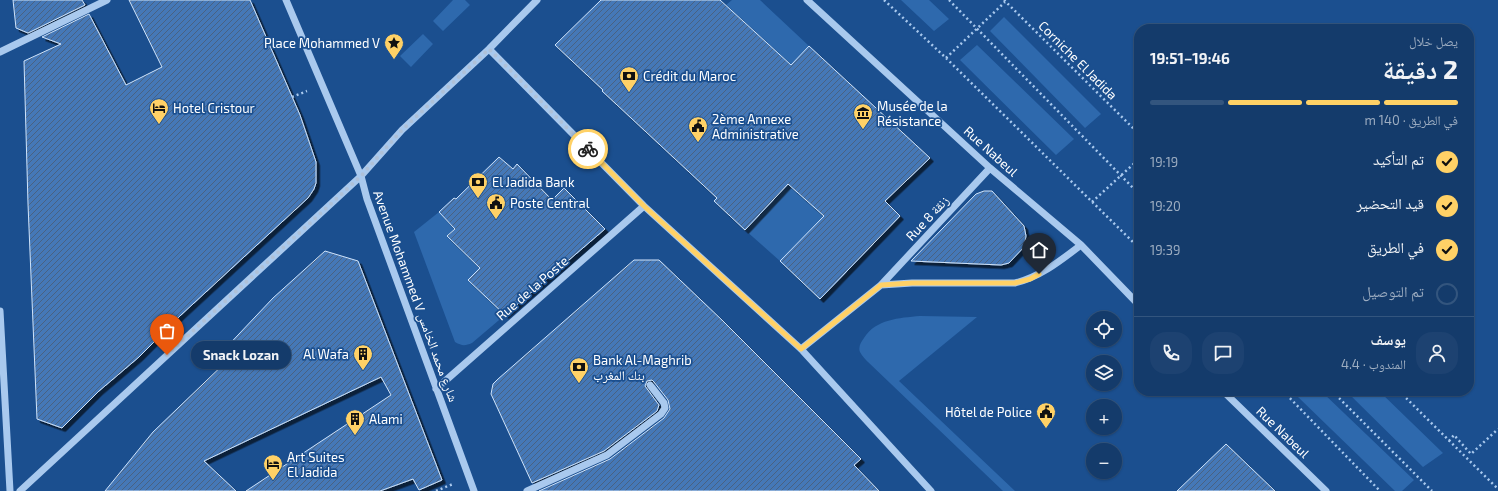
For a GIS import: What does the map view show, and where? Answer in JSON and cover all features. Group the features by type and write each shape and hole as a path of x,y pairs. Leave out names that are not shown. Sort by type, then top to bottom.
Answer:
{"street":[{"path":"0,52 107,0"},
{"name":"Avenue Mohammed V شارع محمد الخامس","path":"286,0 361,176 370,206 474,491"},
{"path":"20,491 361,176 402,130 489,49 537,0"},
{"name":"Rue Nabeul","path":"808,0 990,168 1081,245 1134,300"},
{"path":"489,49 644,206 801,349 930,491"},
{"name":"Rue 8 زنقة","path":"801,349 881,285 990,168"},
{"name":"Rue de la Poste","path":"436,389 644,206"},
{"path":"881,285 912,283 1015,283 1030,279 1058,263 1081,245"},
{"path":"0,312 10,491"},
{"path":"527,491 607,455 661,414 665,408 664,403 650,385"},
{"name":"Rue Nabeul","path":"1228,396 1326,491"}],"path":[{"path":"884,0 946,58 1134,243"},
{"path":"949,0 1134,189"},
{"path":"946,58 1004,1"},
{"name":"Corniche El Jadida","path":"1004,1 1134,129"},
{"path":"1092,202 1134,163"},
{"path":"1288,396 1380,491"},
{"path":"1337,396 1432,491"},
{"path":"1404,396 1498,489"},
{"path":"1449,441 1454,435 1471,454 1498,429"}],"shaded area":[{"path":"453,0 465,0 470,5 443,31 433,21"},
{"path":"732,0 760,0 809,46 791,65 726,5"},
{"path":"901,0 929,0 949,19 934,31"},
{"path":"1004,17 1101,114 1085,128 990,31"},
{"path":"423,34 433,44 411,67 400,56"},
{"path":"977,45 1074,139 1056,155 960,60"},
{"path":"788,184 833,223 810,249 800,240 780,261 745,230"},
{"path":"439,212 455,229 447,237 480,268 469,280 505,315 472,343 467,345 462,345 455,342 414,232"},
{"path":"920,316 977,317 899,381 1015,491 1003,491 868,362 860,352 859,350 862,341 869,332 881,323 896,319"},
{"path":"1326,396 1414,480 1402,491 1395,491 1298,397"},
{"path":"1351,396 1384,396 1443,453 1423,467"}],"building":[{"path":"13,0 82,0 85,5 28,33 16,28"},
{"path":"129,0 250,0 300,115 316,162 316,183 308,198 181,315 139,357 99,391 62,428 37,419 24,61 61,44 42,37 89,14 126,85 162,67"},
{"path":"601,0 720,0 791,65 809,46 930,158 885,201 900,216 820,299 780,261 824,216 788,184 745,230 714,201 717,198 555,45"},
{"path":"499,157 513,169 517,164 552,200 564,188 605,229 505,315 468,280 480,268 447,236 455,229 439,212 454,198 456,199"},
{"path":"984,191 992,191 1024,226 1026,236 1024,247 1009,263 1001,265 911,261 976,194"},
{"path":"325,251 358,261 442,480 419,490 413,479 380,491 246,491 391,395 381,377 204,461 236,491 105,491 153,432 229,359 221,353 273,298"},
{"path":"634,260 659,260 723,321 861,459 854,465 879,491 539,491 610,459 664,418 670,409 668,400 654,382 652,380 647,381 645,386 659,405 657,411 604,451 532,483 491,394 493,384 498,379"},
{"path":"1226,444 1275,491 1177,491"}],"way so far":[{"path":"167,355 361,176 402,130 489,49 588,149"}],"place":[{"name":"Place Mohammed V","path":"394,60"},
{"name":"Crédit du Maroc","path":"629,93"},
{"name":"Hotel Cristour","path":"159,125"},
{"name":"Musée de la Résistance","path":"863,130"},
{"name":"2ème Annexe Administrative","path":"698,143"},
{"name":"El Jadida Bank","path":"478,199"},
{"name":"Poste Central","path":"496,220"},
{"name":"Snack Lozan","path":"167,355"},
{"name":"Al Wafa","path":"363,371"},
{"name":"Bank Al-Maghrib بنك المغرب","path":"579,384"},
{"name":"Hôtel de Police","path":"1046,429"},
{"name":"Alami","path":"355,436"},
{"name":"Art Suites El Jadida","path":"273,481"}],"route":[{"path":"588,149 644,206 801,349 881,285 912,283 1015,283 1030,279 1039,274"}]}
